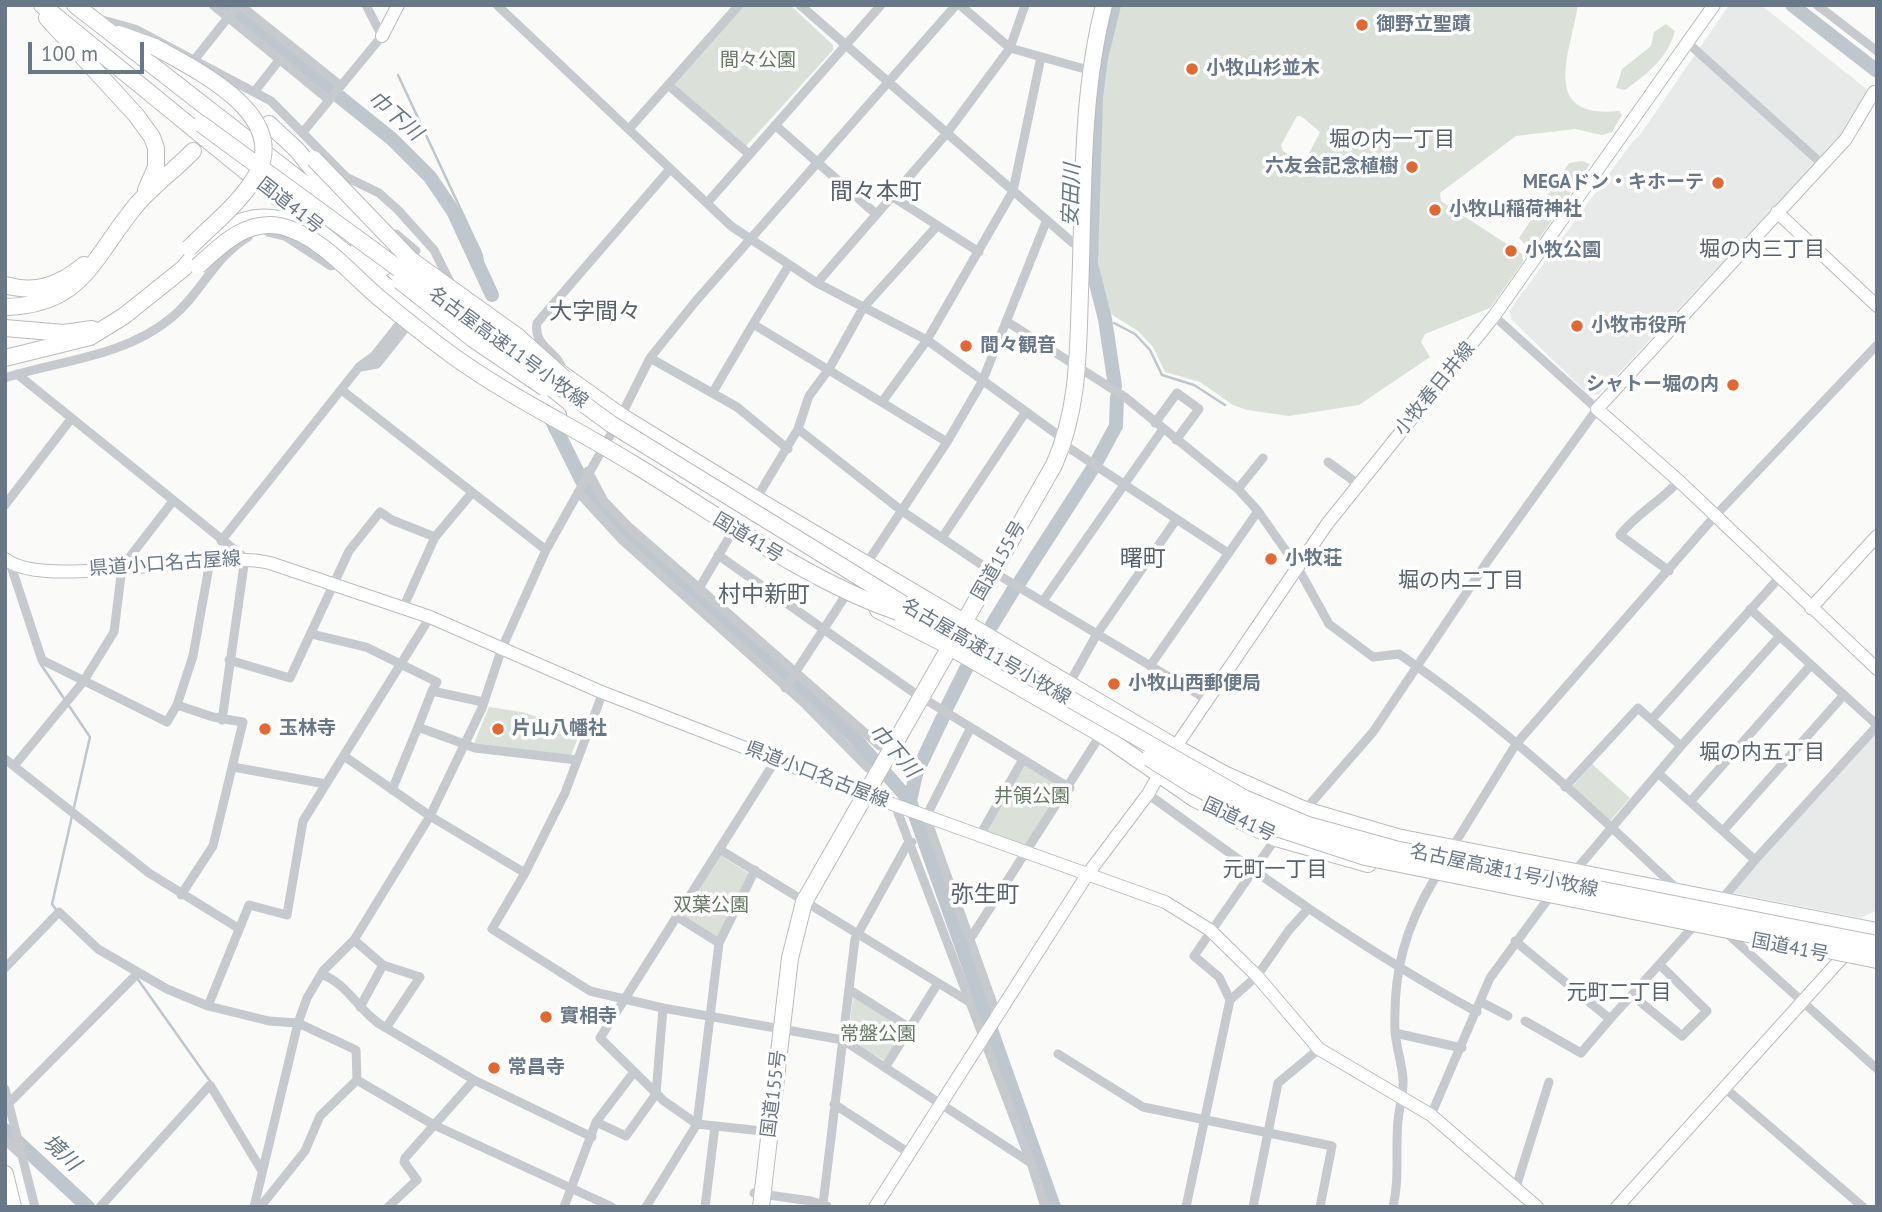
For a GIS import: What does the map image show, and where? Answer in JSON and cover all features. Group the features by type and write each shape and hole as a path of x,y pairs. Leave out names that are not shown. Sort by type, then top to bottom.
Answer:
{"highway":[{"path":"36,5 69,46 136,115 152,136 156,148 156,167 140,201"},
{"name":"国道41号","path":"42,5 341,247 412,315 502,370 602,450 733,531 846,595 945,644 1101,734 1195,799 1276,838 1337,857 1731,937 1841,958 1877,962"},
{"name":"名古屋高速11号小牧線","path":"53,5 201,124 611,424 752,505 938,625 1197,774 1275,813 1395,849 1718,906 1877,944"},
{"name":"国道41号","path":"75,5 358,228 621,416 752,505 867,563 1224,774 1305,810 1397,837 1678,890 1718,906 1874,927"},
{"name":"国道155号","path":"758,1200 787,928 876,760 989,569 1074,407 1073,243 1081,68 1095,5"},
{"name":"国道155号","path":"1074,364 1087,85 1104,5"},
{"path":"107,30 155,47 193,69 244,106 258,123 264,141 261,164 251,182 189,248 191,267"},
{"path":"358,228 297,150 266,122 293,138 375,225 424,271 517,336 570,384 752,505"},
{"path":"5,307 41,302 64,294 81,279 140,201 193,151"},
{"path":"258,182 313,208 383,268 510,365 716,499 898,612"},
{"path":"191,267 193,256 228,229 250,217 270,216 286,220 334,247 341,247"},
{"path":"5,358 73,344 106,328 228,239 253,228 272,224 299,232 318,244 415,328 485,378 593,439 789,559 871,603 898,612"},
{"path":"5,285 28,289 53,285 76,272 106,244"},
{"path":"5,328 78,332 105,325 124,316"},
{"name":"名古屋高速11号小牧線","path":"898,612 1236,809 1270,826 1337,849 1419,869 1877,962"},
{"path":"1130,746 1233,802 1285,825 1409,858 1638,904 1699,929"},
{"path":"1718,906 1733,922 1877,950"},
{"name":"国道155号","path":"758,1200 762,1131 778,1027"},
{"path":"5,1174 13,1207"}],"main road":[{"path":"382,36 398,5"},
{"name":"小牧春日井線","path":"875,1207 1087,874 1148,794 1206,699 1358,484 1494,316 1714,5"},
{"path":"1875,90 1846,139 1597,409 1679,481 1877,669"},
{"path":"1777,212 1877,306"},
{"path":"1811,608 1877,536"},
{"name":"県道小口名古屋線","path":"7,561 37,570 122,568 245,558 430,617 603,692 860,792 1165,902 1210,930 1257,976 1319,1049 1431,1115 1537,1207"},
{"path":"1617,1207 1804,1003 1841,958 1874,927"}],"street":[{"path":"213,5 329,100"},
{"path":"195,59 239,5 341,86"},
{"path":"303,132 382,36 366,5"},
{"path":"497,5 670,169 751,240 817,283 927,341 1059,439 1228,553"},
{"path":"629,129 739,5"},
{"path":"707,203 881,5"},
{"path":"258,1206 262,1171 298,1023 321,974 354,940 430,816 483,702 502,648 546,550 621,416 650,358 817,163 958,5 1010,48 1081,68"},
{"path":"817,283 947,134 1010,48 1025,5"},
{"path":"1817,5 1877,51"},
{"path":"805,7 1073,243"},
{"path":"90,17 135,29 255,91 286,113 391,230 416,251"},
{"path":"1688,43 1822,164"},
{"path":"881,402 927,341 1013,191 1041,57"},
{"path":"255,91 280,59"},
{"path":"668,85 749,154"},
{"path":"775,125 877,214"},
{"path":"565,376 562,361 542,345 536,332 537,323 670,169"},
{"path":"346,177 379,194 398,210 434,250 459,301"},
{"path":"893,197 979,252"},
{"path":"867,563 947,442 982,382 1046,222"},
{"path":"752,505 788,449 809,396 829,369 863,308 937,226"},
{"path":"5,377 94,357 133,341 171,318 230,248 258,233 285,236 331,266 355,260"},
{"path":"713,391 789,265"},
{"path":"359,367 377,364 412,315"},
{"path":"221,541 359,367 374,356 412,315"},
{"path":"1305,810 1361,747 1419,667 1489,559 1597,409 1494,316"},
{"path":"1006,321 1125,397 1238,489 1258,511 1298,568 1329,624 1373,657 1399,654 1419,667 1566,787 1678,890"},
{"path":"753,324 947,442"},
{"path":"1452,848 1516,744 1715,516 1877,345"},
{"path":"650,358 713,391 788,449"},
{"path":"17,374 245,558 222,720"},
{"path":"343,390 471,494 476,493 546,550"},
{"path":"1043,601 1125,484 1177,393 1199,409 1176,440"},
{"path":"942,538 1025,413"},
{"path":"5,505 71,419"},
{"path":"798,429 902,511 942,538 1206,699"},
{"path":"1238,489 1263,458"},
{"path":"1328,461 1358,484"},
{"path":"589,471 604,501 698,590 796,674 876,760"},
{"path":"1669,571 1620,536 1636,514 1661,501 1679,481"},
{"path":"578,492 622,540 785,688 876,760"},
{"path":"403,608 435,537 471,494"},
{"path":"14,766 83,682 114,632 122,568 173,501"},
{"path":"1150,666 1258,511"},
{"path":"229,660 290,678 349,551 380,512 392,520 435,537"},
{"path":"1069,684 1097,634 1176,520"},
{"path":"698,590 733,531"},
{"path":"718,555 916,694 1070,788"},
{"path":"7,561 42,660 166,722 177,705 193,656 210,561"},
{"path":"1652,719 1779,578"},
{"path":"785,688 846,595"},
{"path":"1718,906 1755,860 1877,726 1750,609"},
{"path":"208,1006 249,905 287,915 303,821 430,617"},
{"path":"312,634 366,648 437,682 391,790"},
{"path":"1575,872 1611,826 1779,637"},
{"path":"1690,802 1810,666"},
{"path":"432,691 483,702"},
{"path":"603,692 577,760 525,873 492,929 590,991 663,1008 843,1040 1031,1163"},
{"path":"1723,831 1843,696"},
{"path":"177,705 222,720 243,722 213,846 181,895"},
{"path":"1566,787 1638,708 1681,746"},
{"path":"418,727 475,748 577,760"},
{"path":"970,729 926,817 972,936 997,1015"},
{"path":"972,936 1070,788 1101,734"},
{"path":"344,757 430,816 525,873"},
{"path":"762,1131 697,1124 656,1094 600,1038 777,758"},
{"path":"5,759 181,895 238,928"},
{"path":"980,835 1022,761"},
{"path":"233,767 326,785"},
{"path":"1658,773 1755,860"},
{"path":"1148,794 1308,909 1398,969 1479,1007 1508,1016"},
{"path":"895,805 912,842 1031,1163 1041,1204"},
{"path":"1186,1207 1230,1000 1220,976 1194,956 1276,838"},
{"path":"758,1200 826,1205 834,1104 857,935 907,845 912,842"},
{"path":"719,849 972,1003"},
{"path":"646,1207 697,1124 719,943 755,870"},
{"path":"1393,1207 1398,1186 1398,1120 1403,1098 1403,1076 1395,1033 1398,969 1410,921 1435,878"},
{"path":"1431,1115 1490,978 1548,899"},
{"path":"1230,1000 1257,976 1289,930 1308,909"},
{"path":"5,968 59,912 98,948 137,974 208,1006 269,1021 298,1023 356,1050 357,1080 320,1116 305,1151 258,1206"},
{"path":"676,916 719,943"},
{"path":"1525,1021 1581,1053 1660,965 1699,929"},
{"path":"1731,937 1877,1069"},
{"path":"354,940 383,965 419,977 386,1028"},
{"path":"1515,941 1610,1019"},
{"path":"360,1007 383,965"},
{"path":"1633,996 1682,1036 1707,1011 1660,965"},
{"path":"10,1111 137,974"},
{"path":"321,974 337,979 372,1020 474,1080 592,1137"},
{"path":"886,1066 938,983"},
{"path":"850,990 910,1028"},
{"path":"596,1122 626,1136 656,1094 663,1008"},
{"path":"1395,1033 1462,1048"},
{"path":"1253,1207 1278,1083 1319,1049"},
{"path":"1058,1054 1143,1107 1332,1146 1320,1207"},
{"path":"564,1207 596,1122 634,1072"},
{"path":"357,1080 434,1125 612,1207"},
{"path":"388,1207 417,1180 404,1162 474,1080"},
{"path":"1516,1187 1549,1082"},
{"path":"100,1207 210,1084 262,1171"},
{"path":"5,1089 34,1207"},
{"path":"1726,1089 1863,1207"},
{"path":"834,1104 909,1153"},
{"path":"705,1207 715,1126"},
{"path":"5,1140 20,1154"}],"shaded area":[{"path":"1729,5 1761,5 1869,91 1842,135 1599,394 1589,395 1511,319 1510,310 1640,135"},
{"path":"1877,730 1877,910 1861,918 1733,893 1732,890"}],"green space":[{"name":"間々公園","path":"743,5 790,5 833,45 833,50 747,145 743,146 675,87 673,81"},
{"path":"1120,5 1578,5 1566,62 1569,94 1578,105 1594,111 1619,111 1622,115 1612,132 1602,135 1575,129 1516,136 1440,193 1441,201 1522,254 1523,262 1490,308 1425,334 1421,342 1430,357 1359,405 1289,416 1247,410 1233,405 1200,382 1165,372 1153,347 1138,331 1111,314 1096,262 1102,79","holes":["1297,116 1301,116 1320,132 1306,159 1299,160 1283,151 1281,145"]},
{"path":"1666,24 1675,31 1662,57 1625,90 1616,88 1622,69 1651,46 1654,32"},
{"path":"1582,161 1590,164 1531,251 1519,238 1569,163"},
{"path":"489,707 522,712 581,730 570,758 473,746"},
{"name":"井領公園","path":"1022,761 1070,788 1027,853 980,835"},
{"path":"1592,764 1630,798 1610,821 1572,787"},
{"name":"双葉公園","path":"720,855 750,874 718,939 680,916"},
{"name":"常盤公園","path":"853,996 903,1029 885,1061 848,1040"}],"waterway":[{"name":"巾下川","path":"225,5 392,139 430,177 453,211 492,295"},
{"name":"安田川","path":"1114,5 1101,58 1096,97 1091,264 1105,319 1115,386"},
{"path":"1792,5 1877,71"},
{"path":"398,75 482,255 484,277"},
{"path":"1114,323 1135,334 1150,350 1162,375 1194,385 1225,405"},
{"name":"安田川","path":"1097,461 1116,426 1117,397"},
{"name":"巾下川","path":"552,421 582,481 617,523 703,604 852,735 910,801 1054,1207"},
{"name":"安田川","path":"1019,583 1093,468"},
{"name":"安田川","path":"992,625 1014,589"},
{"path":"40,663 90,737 52,904 57,911"},
{"name":"安田川","path":"946,709 967,667"},
{"name":"安田川","path":"910,801 916,774 943,717"},
{"path":"137,978 212,1084"},
{"name":"境川","path":"5,1130 88,1207"}],"place":[{"name":"御野立聖蹟","path":"1362,25"},
{"name":"小牧山杉並木","path":"1192,69"},
{"name":"六友会記念植樹","path":"1412,167"},
{"name":"MEGAドン・キホーテ","path":"1718,183"},
{"name":"小牧山稲荷神社","path":"1435,210"},
{"name":"小牧公園","path":"1511,251"},
{"name":"小牧市役所","path":"1577,326"},
{"name":"間々観音","path":"966,346"},
{"name":"シャトー堀の内","path":"1733,385"},
{"name":"小牧荘","path":"1271,559"},
{"name":"小牧山西郵便局","path":"1114,684"},
{"name":"玉林寺","path":"265,729"},
{"name":"片山八幡社","path":"498,729"},
{"name":"實相寺","path":"546,1017"},
{"name":"常昌寺","path":"494,1068"}],"district":[{"name":"堀の内一丁目","path":"1392,140"},
{"name":"間々本町","path":"876,192"},
{"name":"堀の内三丁目","path":"1762,250"},
{"name":"大字間々","path":"595,312"},
{"name":"曙町","path":"1143,559"},
{"name":"堀の内二丁目","path":"1461,581"},
{"name":"村中新町","path":"764,595"},
{"name":"堀の内五丁目","path":"1762,753"},
{"name":"元町一丁目","path":"1275,870"},
{"name":"弥生町","path":"985,895"},
{"name":"元町二丁目","path":"1619,993"}]}
